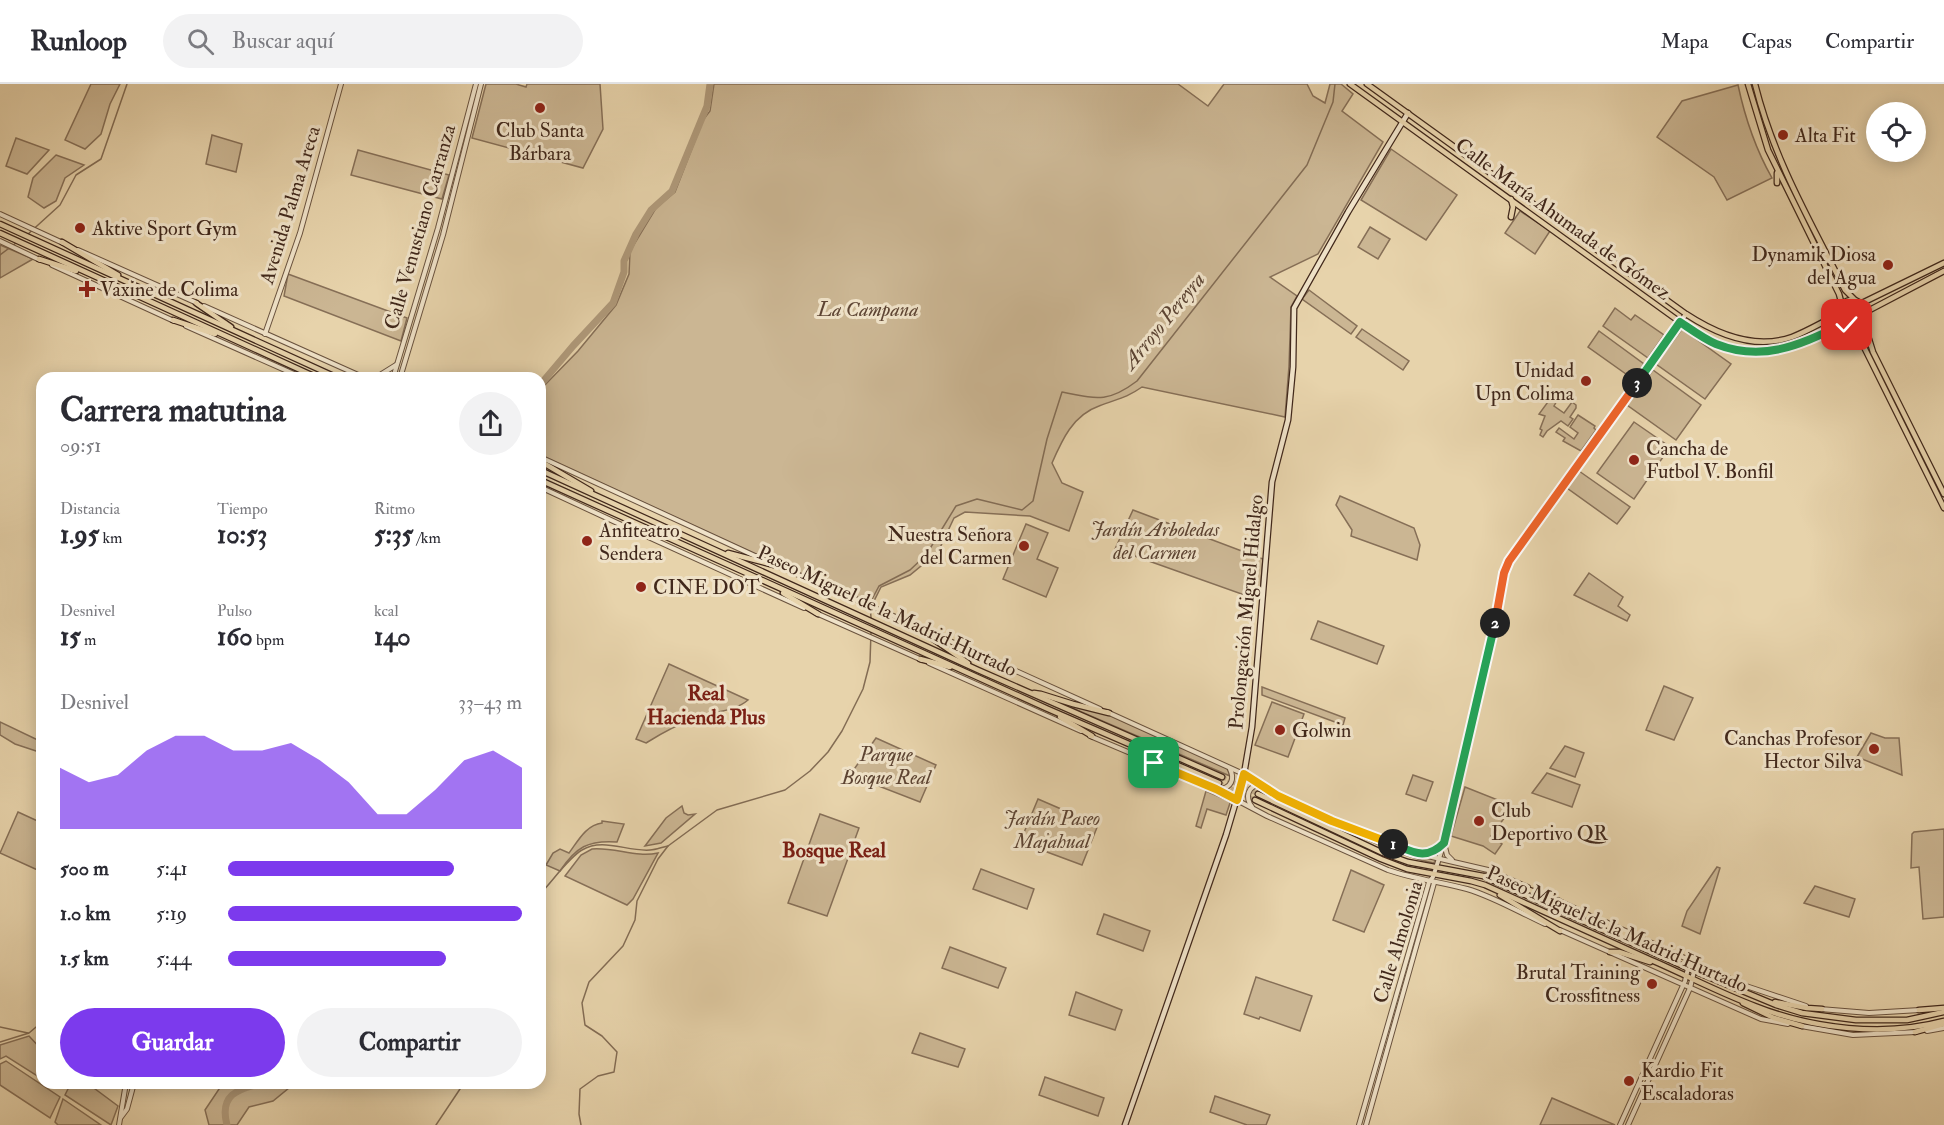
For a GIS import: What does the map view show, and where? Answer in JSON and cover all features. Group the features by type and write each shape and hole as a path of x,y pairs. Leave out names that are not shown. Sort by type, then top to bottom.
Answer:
{"main road":[{"name":"Calle María Ahumada de Gómez","path":"1350,84 1680,322 1714,344 1754,352 1786,349 1844,324"},
{"name":"Calle María Ahumada de Gómez","path":"1367,84 1686,314 1725,335 1758,342 1792,337 1839,314"},
{"path":"1748,84 1763,138 1777,171 1839,294 1842,305 1839,314 1844,324 1851,326 1858,325 1863,320"},
{"path":"1755,84 1766,124 1790,184 1845,290 1864,313 1863,320 1874,352 1944,494"},
{"name":"Prolongación Miguel Hidalgo","path":"1125,1125 1237,800 1248,755 1257,686 1272,482 1288,420 1293,367 1294,308 1343,220 1408,113"},
{"path":"1478,177 1483,168"},
{"path":"1777,171 1777,183"},
{"path":"1510,199 1513,207 1511,217"},
{"path":"0,224 325,372"},
{"path":"0,233 305,372"},
{"path":"62,242 135,286"},
{"path":"1815,258 1824,263"},
{"path":"39,259 92,276"},
{"path":"1842,305 1848,301 1858,303 1944,262"},
{"path":"1864,313 1944,271"},
{"path":"196,303 243,335"},
{"path":"173,320 240,343"},
{"path":"1851,326 1868,354 1944,508"},
{"path":"546,463 600,498"},
{"name":"Paseo Miguel de la Madrid Hurtado","path":"546,473 1221,780 1048,710 546,483"},
{"path":"624,526 669,539"},
{"path":"719,551 774,565"},
{"path":"760,580 818,614"},
{"path":"910,623 978,670"},
{"path":"920,659 967,672"},
{"path":"1030,693 1109,713"},
{"path":"1048,710 1092,736"},
{"name":"Paseo Miguel de la Madrid Hurtado","path":"1944,1009 1906,1020 1856,1020 1802,1013 1758,999 1688,969 1484,876 1408,862 1256,797 1381,859 1433,876 1464,879 1485,885 1731,996 1777,1013 1833,1026 1858,1028 1944,1024"},
{"path":"1484,876 1495,877 1558,901"},
{"path":"1485,885 1560,931"},
{"path":"1580,911 1667,958"},
{"path":"1610,952 1619,952 1665,966"},
{"path":"1731,996 1774,1018 1802,1026"},
{"path":"1758,999 1822,1009"},
{"path":"1919,1010 1944,1009"},
{"path":"1915,1032 1944,1024"}],"street":[{"name":"Avenida Palma Areca","path":"265,334 300,233 342,84"},
{"name":"Calle Venustiano Carranza","path":"395,372 437,233 476,84"},
{"name":"Calle Venustiano Carranza","path":"402,372 443,234 481,84"},
{"path":"0,214 352,372"},
{"path":"0,241 290,372"},
{"path":"1433,876 1444,843 1490,648 1504,573 1509,561 1686,314"},
{"path":"385,372 397,365"},
{"path":"546,462 1228,766 1278,796 1317,814 1419,854 1488,870 1746,986 1788,1001 1822,1009 1869,1013 1919,1010"},
{"path":"546,490 818,614 1216,789 1388,870 1486,896 1761,1019 1854,1035 1915,1032"},
{"path":"1216,789 1222,789 1230,784 1233,774 1228,766"},
{"path":"1254,808 1248,797 1249,792 1257,785 1262,785"},
{"path":"1419,854 1434,852 1444,843"},
{"path":"1444,843 1447,855 1455,862"},
{"name":"Calle Almolonia","path":"1366,1125 1433,876"},
{"name":"Calle Almolonia","path":"1359,1125 1432,882"},
{"path":"1620,1125 1687,976 1690,960"},
{"path":"1628,1125 1690,988 1696,963"},
{"path":"119,1125 125,1089"},
{"path":"121,1118 127,1109 132,1089"}],"green space":[{"path":"91,84 120,84 110,104 101,134 85,149 65,140"},
{"name":"Club Santa Bárbara","path":"486,84 516,84 526,87 527,84 600,84 603,129 583,168 472,138"},
{"name":"La Campana","path":"714,84 1178,84 1208,106 1224,84 1307,84 1313,96 1325,103 1330,84 1341,84 1353,94 1342,111 1383,142 1318,254 1270,277 1297,296 1291,307 1285,417 1142,387 1090,410 1069,429 1052,463 1062,483 1083,492 1069,531 1030,516 965,512 954,518 938,552 910,575 881,587 873,603 766,559 546,458 546,384 578,351 616,305 629,274 630,251 656,208 675,192 703,120 710,111"},
{"path":"1738,85 1751,133 1772,178 1727,200 1714,177 1657,137 1682,101"},
{"path":"212,135 242,144 236,172 206,164"},
{"path":"16,138 49,150 27,174 6,166"},
{"path":"1391,149 1457,195 1426,240 1361,200"},
{"path":"358,150 449,175 442,199 351,175"},
{"path":"56,155 84,165 65,178 56,201 44,208 28,197 33,178"},
{"path":"1520,211 1550,231 1535,254 1505,233"},
{"path":"1370,227 1390,239 1378,259 1358,247"},
{"path":"0,245 33,259 0,278"},
{"path":"288,274 407,318 401,341 284,296"},
{"path":"1309,290 1357,326 1351,334 1302,299"},
{"path":"1615,308 1631,320 1635,315 1664,335 1648,358 1603,326"},
{"path":"1362,329 1409,361 1403,370 1356,337"},
{"path":"1682,329 1731,364 1705,399 1656,364"},
{"path":"1599,331 1644,364 1633,379 1588,347"},
{"path":"1653,370 1701,405 1676,440 1627,405"},
{"path":"1553,395 1558,399 1554,406 1564,413 1572,402 1576,408 1570,417 1573,419 1568,426 1561,421 1547,431 1543,437 1540,435 1542,430 1540,429 1545,416 1539,414"},
{"path":"1578,415 1595,426 1596,430 1581,451 1563,441 1565,438 1556,432 1559,428 1574,439 1578,433 1570,427"},
{"name":"Cancha de Futbol V. Bonfil","path":"1634,422 1670,447 1634,499 1597,473"},
{"path":"1579,471 1630,507 1617,524 1567,488"},
{"path":"1340,496 1414,528 1420,545 1417,560 1351,536 1352,530 1336,505"},
{"name":"Jardín Arboledas del Carmen","path":"1133,510 1263,559 1260,594 1250,597 1115,549"},
{"path":"1026,524 1048,533 1037,559 1058,568 1046,597 1003,579"},
{"path":"1589,573 1623,597 1618,606 1630,615 1627,621 1574,595"},
{"path":"1318,621 1384,646 1377,664 1311,639"},
{"path":"669,664 748,700 736,707 683,723 646,743 636,739"},
{"path":"1664,686 1693,698 1674,740 1646,730"},
{"path":"1262,687 1345,718 1343,725 1262,695"},
{"path":"1056,701 1107,714 1227,768 1230,776"},
{"name":"Golwin","path":"1272,702 1304,714 1288,757 1255,745"},
{"path":"0,722 36,739 36,751 15,744 0,735"},
{"path":"1871,733 1885,738 1899,738 1902,775 1857,757"},
{"name":"Parque Bosque Real","path":"876,738 936,765 920,802 850,775"},
{"path":"1565,746 1584,753 1575,777 1550,768"},
{"path":"1547,773 1580,785 1572,807 1532,793"},
{"path":"1413,775 1433,782 1426,801 1406,794"},
{"name":"Club Deportivo QR","path":"1465,787 1513,806 1491,836 1502,844 1495,854 1483,846 1451,836"},
{"path":"1206,791 1230,803 1226,815 1207,809 1201,828 1196,826"},
{"name":"Jardín Paseo Majahual","path":"1038,799 1098,825 1082,865 1020,842"},
{"path":"682,806 684,813 695,814 661,843 645,846 666,818"},
{"path":"18,812 36,820 36,869 0,853"},
{"path":"820,814 859,828 827,916 788,903"},
{"path":"602,821 624,824 617,842 598,842 584,847 572,856 560,871 546,865 553,853 560,849 569,853 587,830"},
{"path":"1332,823 1436,861 1433,863 1420,860 1394,851"},
{"path":"1944,829 1944,917 1923,919 1919,867 1911,868 1912,834"},
{"path":"592,849 642,854 658,853 633,899 627,905 565,876 581,855"},
{"path":"1717,867 1720,868 1700,934 1682,926 1687,911"},
{"path":"981,869 1034,889 1027,909 973,889"},
{"path":"1351,870 1384,885 1364,932 1333,920"},
{"path":"1815,886 1855,899 1849,917 1804,903"},
{"path":"1104,914 1150,931 1143,951 1097,934"},
{"path":"950,947 1006,968 998,988 942,968"},
{"path":"1256,977 1312,996 1300,1031 1244,1014"},
{"path":"1076,992 1122,1010 1115,1030 1069,1015"},
{"path":"920,1033 965,1049 958,1067 912,1053"},
{"path":"29,1036 36,1044 36,1075 6,1056 0,1059 0,1045"},
{"path":"6,1061 36,1081 36,1089 48,1089 60,1097 50,1118 0,1085 0,1064"},
{"path":"1045,1077 1104,1098 1098,1116 1039,1095"},
{"path":"68,1089 95,1089 118,1106 111,1125 65,1095"},
{"path":"219,1089 288,1089 273,1101 249,1107 237,1125 209,1125 205,1110"},
{"path":"1215,1096 1270,1115 1266,1125 1247,1125 1210,1112"},
{"path":"1552,1098 1615,1125 1540,1125"},
{"path":"63,1099 101,1125 58,1125 55,1122"}],"waterway":[{"path":"27,235 60,205 76,175 101,159 127,84"},
{"path":"546,378 613,303 624,272 624,261 636,234 651,210 672,191 707,106 710,84"},
{"name":"Arroyo Pereyra","path":"871,618 870,603 879,586 910,570 926,555 956,506 977,499 1022,510 1033,501 1047,439 1062,392 1093,397 1110,396 1137,381 1307,165 1333,102 1335,84"},
{"path":"0,255 16,243"},
{"name":"Arroyo Pereyra","path":"581,1125 580,1089 598,1076 614,1072 617,1052 602,1036 585,1025 582,1003 589,982 623,946 635,920 637,901 658,859 668,846 717,810 785,790 810,771 828,752 842,731 863,689 870,662 871,632"},
{"path":"546,887 571,859 590,846 607,845 641,850 668,846"},
{"path":"0,1027 28,1033"},
{"path":"0,1042 29,1033 36,1027"},
{"path":"227,1125 225,1115 228,1100 243,1089"},
{"path":"436,1125 460,1089"}],"tunnel":[{"path":"1222,777 1258,794"},
{"path":"1219,783 1255,800"}],"place":[{"name":"Club Santa Bárbara","path":"540,108"},
{"name":"Alta Fit","path":"1783,135"},
{"name":"Aktive Sport Gym","path":"80,228"},
{"name":"Dynamik Diosa del Agua","path":"1888,265"},
{"name":"Vaxine de Colima","path":"87,289"},
{"name":"Unidad Upn Colima","path":"1586,381"},
{"name":"Cancha de Futbol V. Bonfil","path":"1634,460"},
{"name":"Anfiteatro Sendera","path":"587,541"},
{"name":"Nuestra Señora del Carmen","path":"1024,546"},
{"name":"CINE DOT","path":"641,587"},
{"name":"Golwin","path":"1280,730"},
{"name":"Canchas Profesor Hector Silva","path":"1874,749"},
{"name":"Club Deportivo QR","path":"1479,821"},
{"name":"Brutal Training Crossfitness","path":"1652,984"},
{"name":"Kardio Fit Escaladoras","path":"1629,1081"}],"district":[{"name":"Real Hacienda Plus","path":"706,705"},
{"name":"Bosque Real","path":"834,850"}],"route":[{"path":"1154,763 1237,800 1244,774 1278,796 1332,821 1419,854 1434,852 1444,843 1490,648 1504,573 1509,561 1680,322 1714,344 1754,352 1786,349 1844,324 1847,325"}]}
